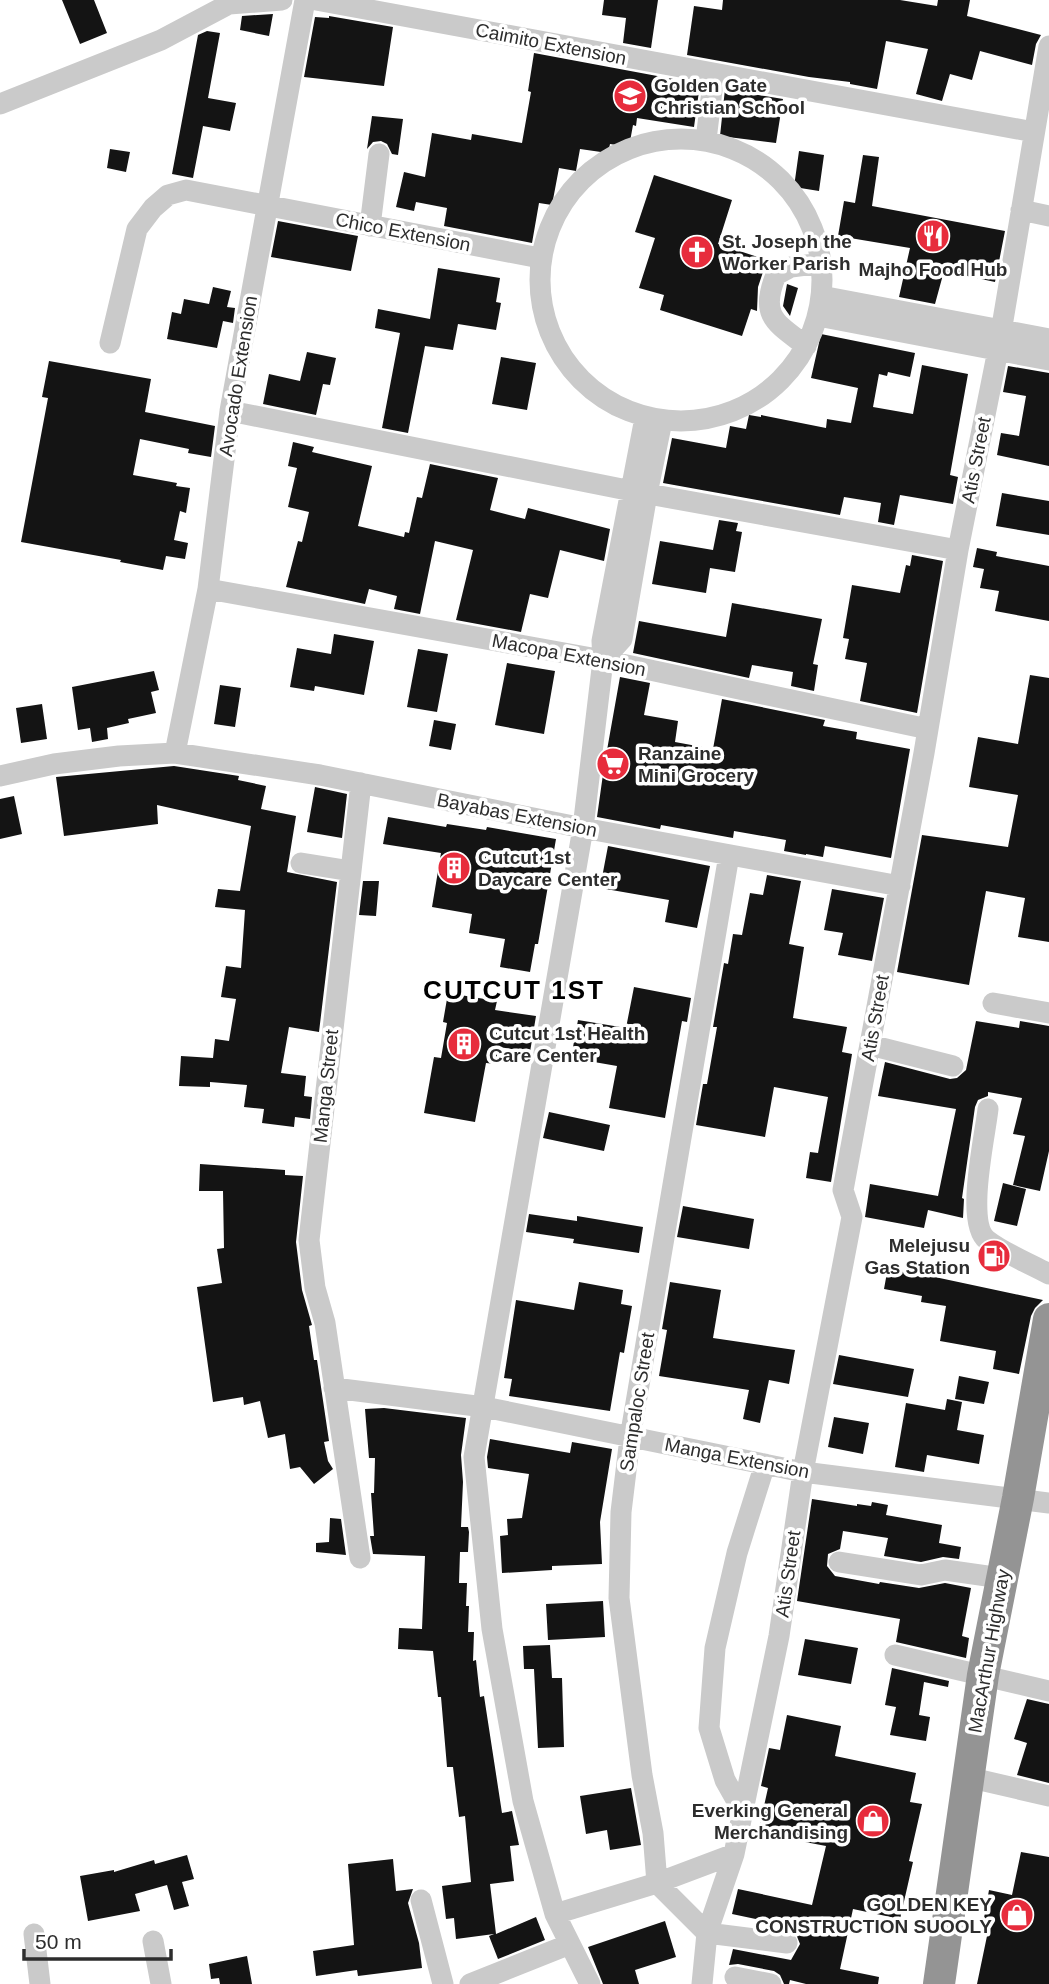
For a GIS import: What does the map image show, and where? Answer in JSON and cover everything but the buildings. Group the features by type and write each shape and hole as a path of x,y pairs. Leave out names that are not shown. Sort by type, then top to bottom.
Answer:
{"highway":[{"name":"MacArthur Highway","path":"939,1984 983,1675 1018,1498 1049,1319"}],"street":[{"path":"0,104 161,40 229,4 282,0"},
{"name":"Avocado Extension","path":"175,753 208,589 230,411 305,0"},
{"name":"Caimito Extension","path":"316,0 1034,132"},
{"name":"Atis Street","path":"702,1984 707,1933 734,1854 779,1636 803,1472 852,1217 843,1190 900,886 958,551 999,341 1049,46"},
{"path":"706,140 714,74"},
{"path":"661,140 706,140 748,155 784,183 810,220 822,263 820,306 806,346 781,380 746,406 705,420 654,420 606,402 574,375 551,340 540,300 540,258 554,216 581,179 618,153 661,140"},
{"path":"370,226 379,154"},
{"name":"Chico Extension","path":"110,343 137,229 153,208 169,195 186,190 540,258"},
{"path":"1021,210 1049,216"},
{"path":"806,346 777,323 769,307 768,298 776,275 791,267 822,263"},
{"path":"820,306 999,341 1049,360"},
{"path":"999,341 1049,339"},
{"path":"230,411 640,493 958,551"},
{"path":"590,1984 555,1914 523,1801 492,1629 474,1457 583,828 603,660 622,639 640,493 654,420"},
{"name":"Macopa Extension","path":"208,589 603,660 928,729"},
{"name":"Bayabas Extension","path":"0,776 54,764 175,753 320,775 583,828 900,886"},
{"name":"Manga Street","path":"360,1558 326,1323 316,1288 309,1240 361,783"},
{"name":"Sampaloc Street","path":"657,1883 653,1833 642,1775 619,1598 621,1512 630,1437 729,855"},
{"path":"301,863 351,871"},
{"path":"993,1003 1049,1013"},
{"path":"870,1045 953,1066"},
{"path":"988,1109 976,1208 979,1230 986,1240 1049,1274"},
{"name":"Manga Extension","path":"334,1388 484,1407 803,1472 1049,1503"},
{"path":"743,1812 725,1780 709,1728 715,1648 737,1553 765,1464"},
{"path":"839,1562 921,1575 945,1570 1001,1577"},
{"path":"895,1655 1049,1691"},
{"path":"967,1777 1049,1796"},
{"path":"555,1914 657,1883 734,1854"},
{"path":"657,1883 707,1933 787,1942"},
{"path":"421,1900 443,1984"},
{"path":"34,1934 40,1984"},
{"path":"153,1941 161,1984"},
{"path":"470,1984 570,1944"},
{"path":"735,1977 771,1984"}],"place":[{"name":"Golden Gate Christian School","path":"630,96"},
{"name":"Majho Food Hub","path":"933,236"},
{"name":"St. Joseph the Worker Parish","path":"697,252"},
{"name":"Ranzaine Mini Grocery","path":"613,764"},
{"name":"Cutcut 1st Daycare Center","path":"454,868"},
{"name":"Cutcut 1st Health Care Center","path":"464,1044"},
{"name":"Melejusu Gas Station","path":"994,1256"},
{"name":"Everking General Merchandising","path":"873,1821"},
{"name":"GOLDEN KEY CONSTRUCTION SUOOLY","path":"1017,1915"}],"district":[{"name":"CUTCUT 1ST","path":"514,990"}]}
